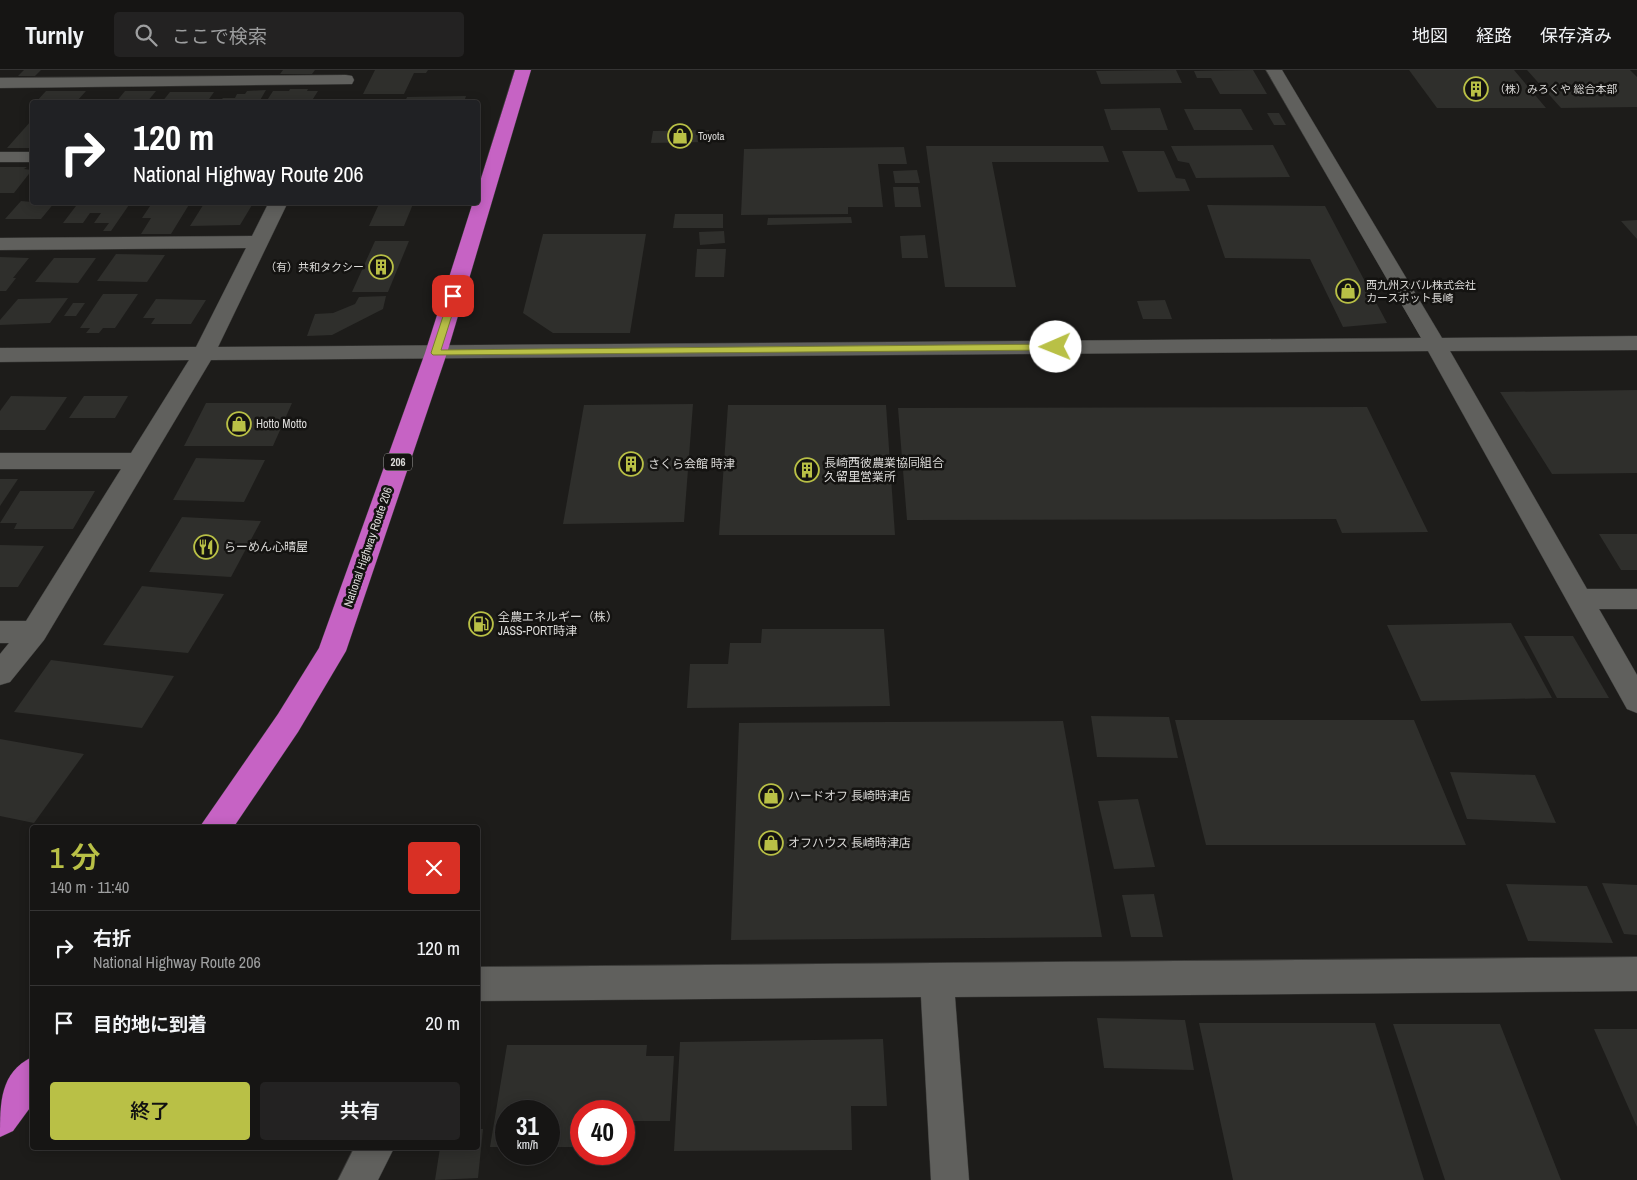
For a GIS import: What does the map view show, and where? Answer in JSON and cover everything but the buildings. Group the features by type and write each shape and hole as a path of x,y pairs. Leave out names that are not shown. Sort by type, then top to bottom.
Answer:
{"highway":[{"name":"National Highway Route 206","path":"217,825 288,723 332,651 436,353 523,70"},
{"path":"0,1118 30,1078"}],"street":[{"path":"1274,70 1435,344 1637,701"},
{"path":"0,83 349,75"},
{"path":"337,95 349,75"},
{"path":"0,157 30,157"},
{"path":"0,674 34,632 203,355 278,205"},
{"path":"0,244 260,242"},
{"path":"0,355 1637,344"},
{"path":"0,462 137,461"},
{"path":"1581,599 1637,599"},
{"path":"0,632 34,632"},
{"path":"480,984 937,982 1637,974"},
{"path":"937,982 950,1180"},
{"path":"357,1180 374,1150"}],"place":[{"name":"（株）みろくや 総合本部","path":"1476,89"},
{"name":"Toyota","path":"680,136"},
{"name":"（有）共和タクシー","path":"381,267"},
{"name":"西九州スバル株式会社 カースポット長崎","path":"1348,291"},
{"name":"Hotto Motto","path":"239,424"},
{"name":"さくら会館 時津","path":"631,464"},
{"name":"長崎西彼農業協同組合 久留里営業所","path":"807,470"},
{"name":"らーめん心晴屋","path":"206,547"},
{"name":"全農エネルギー（株） JASS-PORT時津","path":"481,624"},
{"name":"ハードオフ 長崎時津店","path":"771,796"},
{"name":"オフハウス 長崎時津店","path":"771,843"}],"route":[{"path":"453,296 436,353 1056,347"}]}
